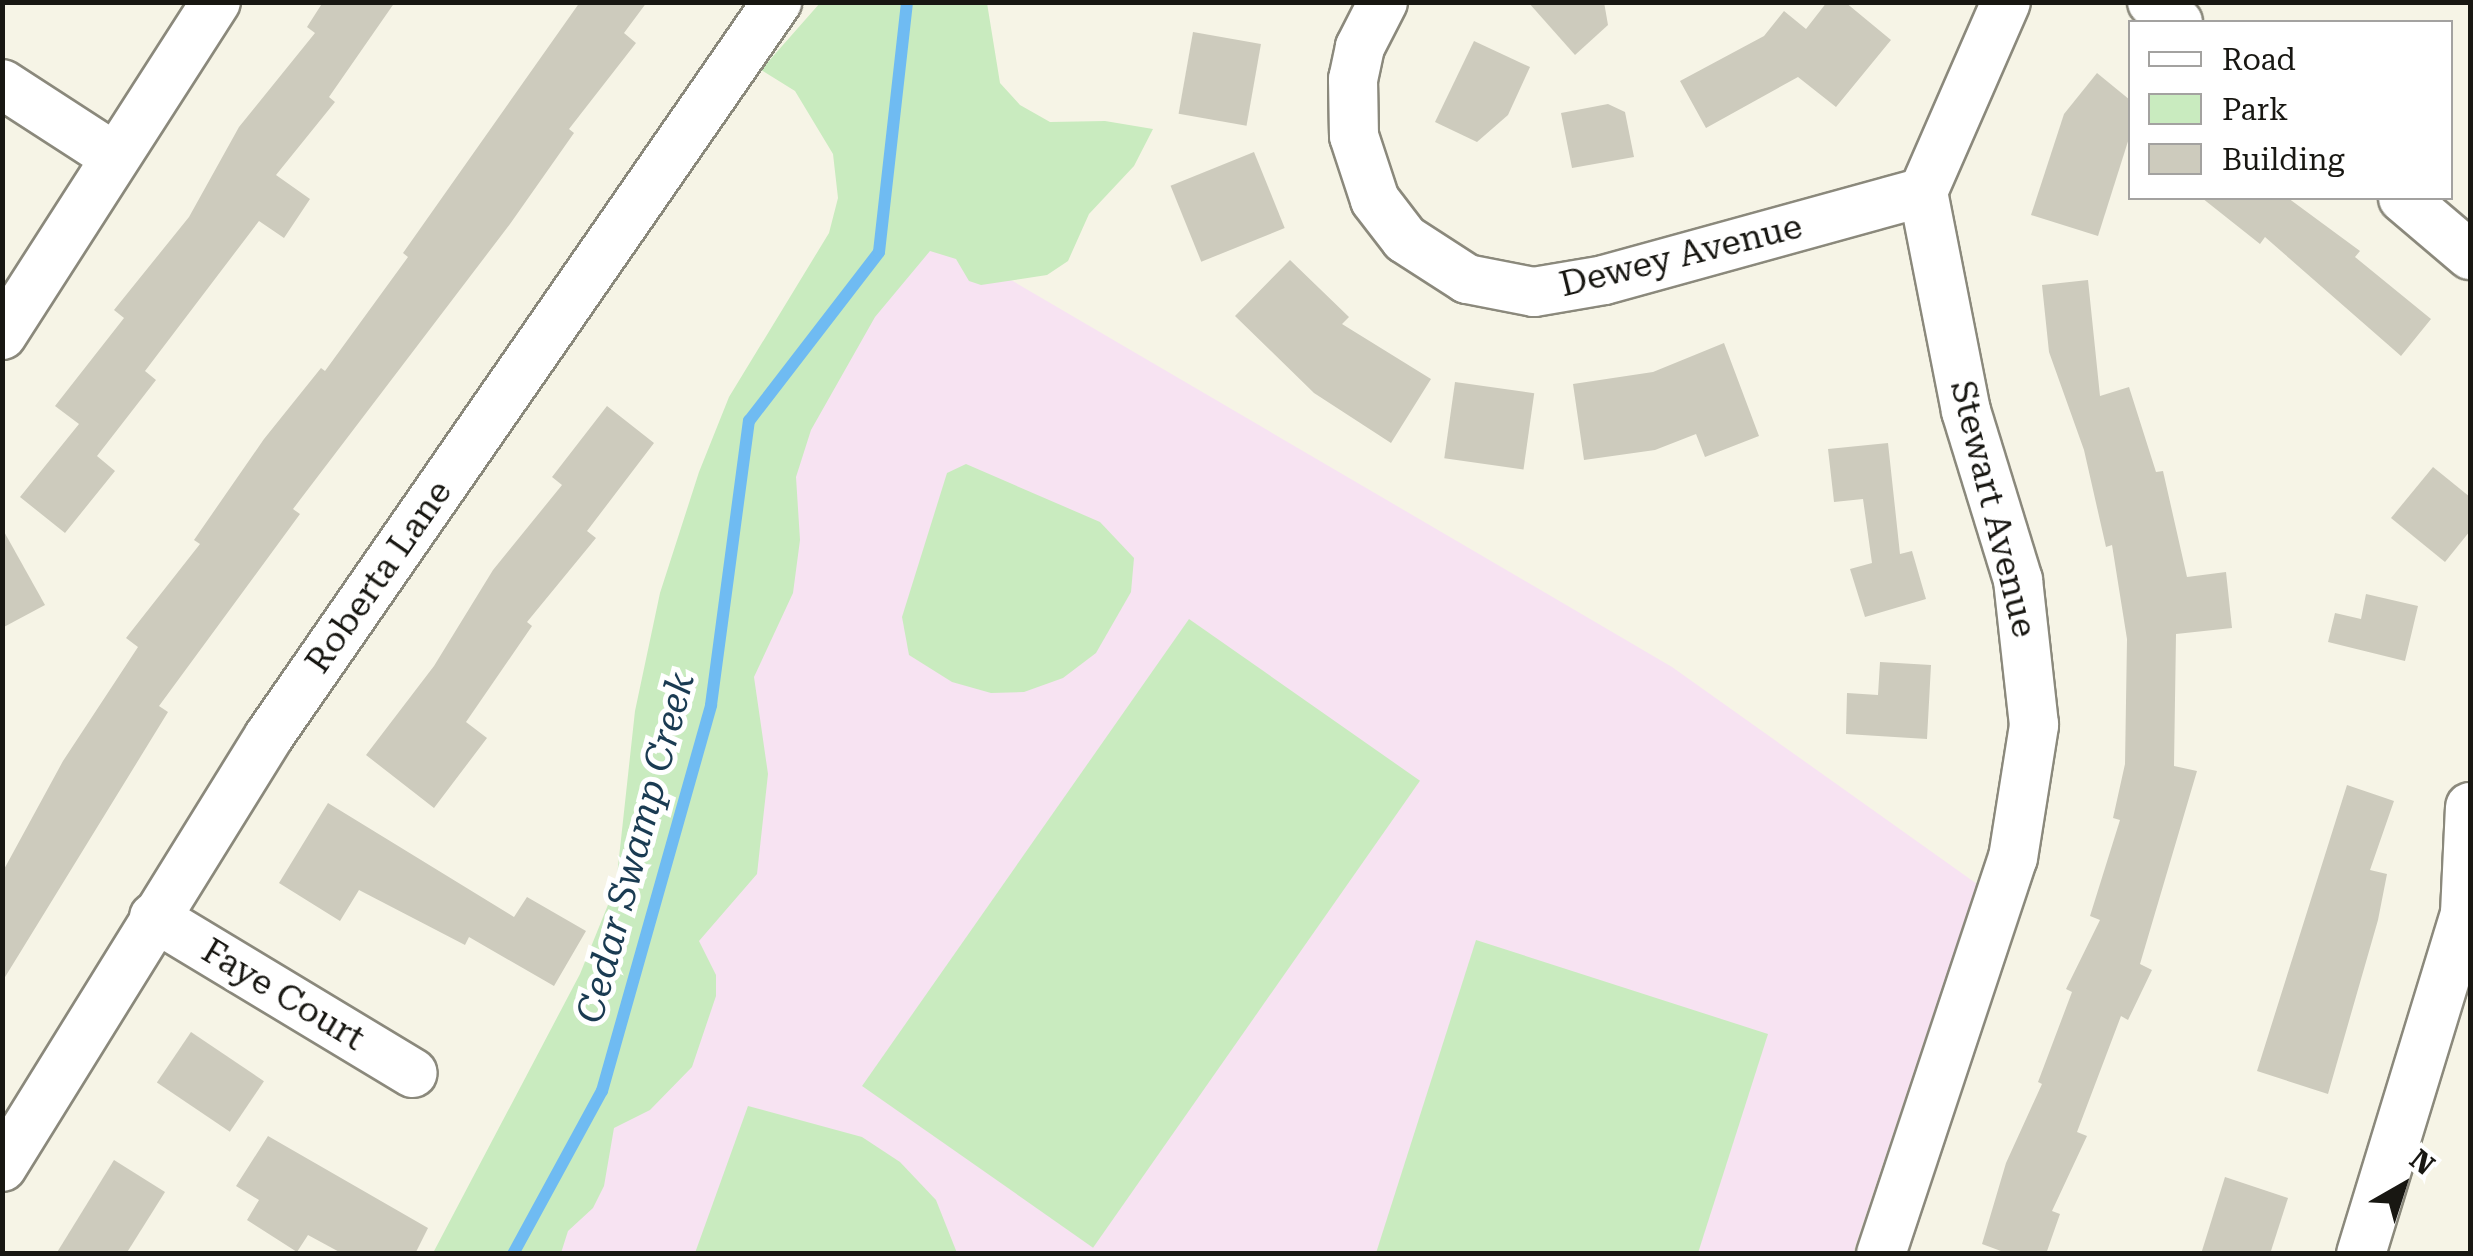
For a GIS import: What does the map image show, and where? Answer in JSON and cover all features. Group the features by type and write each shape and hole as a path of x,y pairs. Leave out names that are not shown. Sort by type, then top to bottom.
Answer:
{"street":[{"path":"2,335 216,2"},
{"name":"Roberta Lane","path":"2,1167 269,736 777,2"},
{"name":"Dewey Avenue","path":"1383,2 1352,79 1354,136 1375,200 1395,226 1439,266 1467,279 1534,292 1604,280 1923,192"},
{"path":"1923,192 2006,2"},
{"path":"2152,2 2175,20"},
{"path":"2,84 115,157"},
{"name":"Stewart Avenue","path":"1881,1254 2014,858 2034,725 2030,636 2018,580 1966,411 1923,192"},
{"path":"2406,200 2470,255"},
{"path":"2361,1254 2468,914 2470,807"},
{"name":"Faye Court","path":"154,917 413,1073"}],"shaded area":[{"path":"929,232 1672,667 1977,884 1853,1253 544,1254 759,473"}],"green space":[{"path":"820,3 987,3 1000,83 1020,105 1050,122 1105,121 1153,129 1134,166 1089,214 1068,261 1047,275 981,285 969,281 956,259 930,251 875,317 811,430 796,477 800,540 793,593 754,677 768,774 757,874 699,941 716,975 716,996 692,1067 650,1110 614,1128 604,1186 593,1208 568,1231 561,1253 433,1253 580,974 616,885 635,711 660,593 699,472 729,397 829,233 838,198 833,154 795,91 761,70"},
{"path":"966,464 1100,522 1134,558 1131,592 1096,653 1063,678 1024,692 991,693 952,682 909,655 902,617 947,473"},
{"path":"1189,619 1420,781 1093,1248 862,1086"},
{"path":"1476,940 1768,1034 1698,1253 1376,1253"},
{"path":"748,1106 862,1137 900,1162 936,1200 957,1253 695,1253"}],"building":[{"path":"323,2 395,2 329,97 335,102 276,175 310,199 284,238 259,221 145,371 156,380 97,456 115,471 65,533 20,497 79,424 55,406 124,318 114,310 189,217 239,127 315,33 307,27"},
{"path":"580,2 647,2 624,33 636,43 569,129 574,133 510,224 293,509 300,514 159,706 168,712 2,982 2,873 63,761 138,647 126,638 200,544 194,540 264,439 321,368 325,371 408,257 403,253"},
{"path":"1528,2 1604,2 1608,25 1575,55"},
{"path":"1827,2 1845,2 1891,40 1836,107 1798,77 1706,128 1680,81 1764,36 1784,11 1806,29"},
{"path":"1193,32 1261,44 1247,126 1179,114"},
{"path":"1474,41 1530,67 1508,115 1477,142 1435,122"},
{"path":"2097,73 2128,98 2128,141 2098,236 2031,215 2064,114"},
{"path":"1608,104 1625,112 1634,157 1572,168 1561,113"},
{"path":"1254,152 1285,228 1201,262 1171,186"},
{"path":"2205,200 2291,200 2360,251 2355,257 2431,319 2401,356 2265,237 2260,244"},
{"path":"1290,260 1349,317 1342,324 1431,379 1391,443 1314,393 1235,316"},
{"path":"2088,280 2100,396 2129,387 2156,472 2163,471 2187,577 2226,572 2232,628 2176,634 2174,766 2197,771 2140,964 2152,970 2128,1020 2121,1016 2077,1132 2087,1136 2052,1211 2060,1214 2046,1254 2009,1254 1982,1244 2006,1163 2042,1084 2038,1082 2072,992 2066,989 2100,920 2090,916 2120,820 2113,818 2125,764 2127,639 2112,545 2106,547 2084,450 2049,352 2042,285"},
{"path":"1724,343 1759,436 1705,457 1696,434 1655,450 1584,460 1573,384 1653,372"},
{"path":"1455,382 1534,393 1524,469 1444,458"},
{"path":"607,406 654,443 587,531 596,538 527,622 532,626 466,722 487,738 434,808 366,755 434,666 493,570 562,485 552,477"},
{"path":"1888,443 1900,554 1912,551 1926,599 1865,617 1850,569 1872,563 1863,499 1834,502 1828,449"},
{"path":"2433,467 2470,497 2470,531 2445,562 2391,518"},
{"path":"2,528 45,605 2,628"},
{"path":"2366,594 2418,606 2405,661 2328,642 2335,613 2361,619"},
{"path":"1880,662 1931,665 1927,739 1846,734 1847,693 1878,695"},
{"path":"2347,785 2394,801 2370,870 2387,874 2378,920 2328,1094 2257,1071"},
{"path":"328,803 514,917 527,897 586,931 554,986 469,937 465,945 359,890 340,921 279,883"},
{"path":"191,1032 264,1081 230,1132 157,1083"},
{"path":"268,1136 428,1228 415,1254 343,1254 308,1235 297,1252 247,1220 259,1200 236,1186"},
{"path":"114,1160 165,1192 126,1254 56,1254"},
{"path":"2225,1177 2288,1198 2270,1254 2201,1254"}],"waterway":[{"name":"Cedar Swamp Creek","path":"513,1254 602,1091 711,705 749,421 879,252 907,2"}]}
